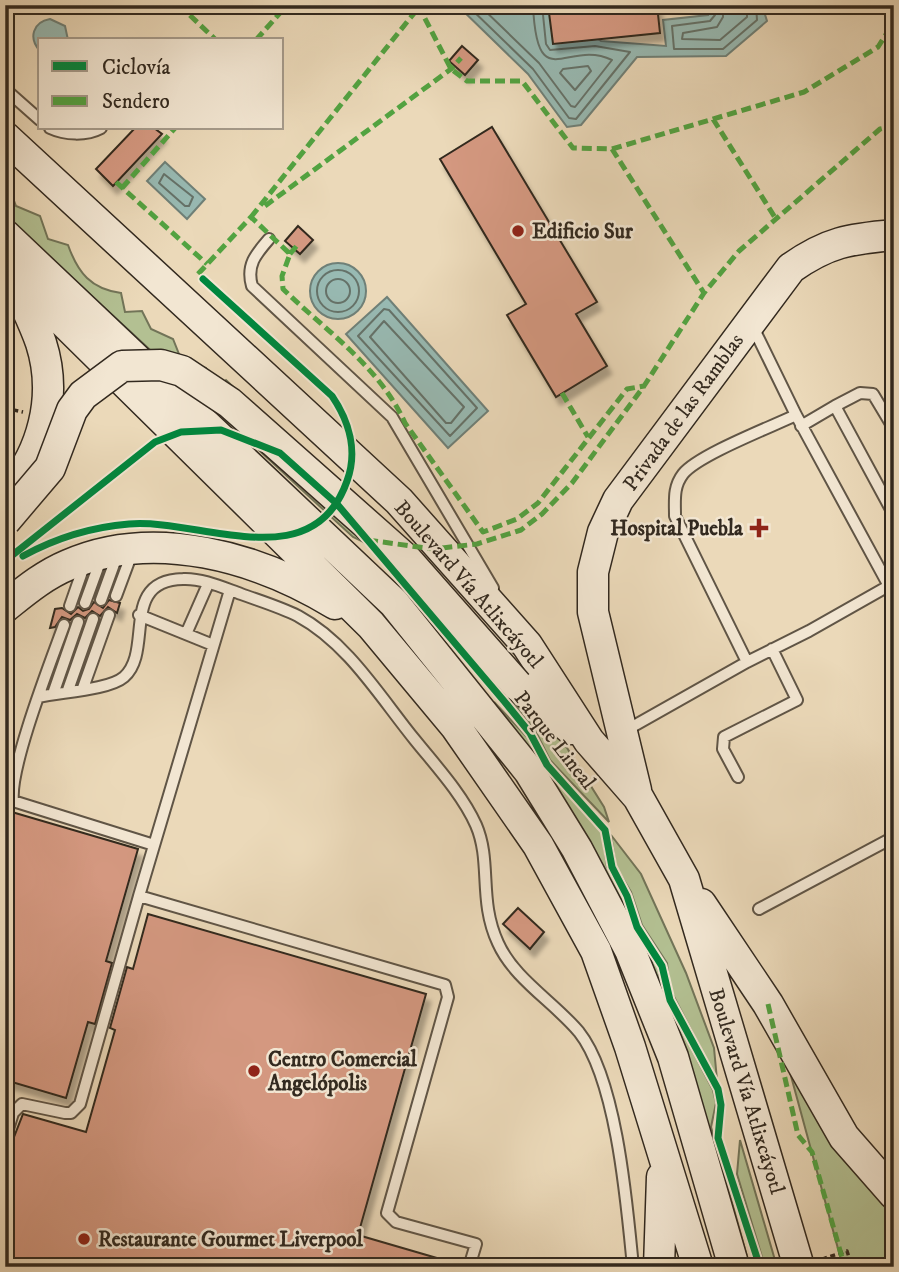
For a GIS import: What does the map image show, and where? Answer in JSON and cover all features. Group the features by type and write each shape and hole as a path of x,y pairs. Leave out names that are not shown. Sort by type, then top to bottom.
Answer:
{"main road":[{"name":"Boulevard Vía Atlixcáyotl","path":"5,137 399,501 527,645 589,741 638,797 684,879 799,1267"},
{"path":"5,235 394,603 528,771 577,849 630,950 673,1057 734,1267"},
{"name":"Privada de las Ramblas","path":"638,797 593,612 593,572 603,532 618,500 791,268 819,249 855,238 894,235"},
{"path":"5,495 24,475 36,453 48,399 41,344 7,265"},
{"path":"7,265 371,625 456,727 551,869 596,951 698,1267"},
{"path":"5,521 50,468 72,410 83,394 122,366 160,365 181,371 230,403 406,559 517,685 589,741"},
{"path":"5,607 40,579 111,552 169,548 251,563 310,589 371,625"},
{"path":"684,879 768,1004 844,1137 894,1194"},
{"path":"659,1267 663,1152"}],"lane":[{"path":"5,89 38,118"},
{"path":"59,130 77,134 97,130"},
{"path":"269,239 252,259 252,286 392,417 527,645"},
{"path":"622,733 685,694 891,584 796,415 750,321"},
{"path":"802,426 860,393 873,394 894,429"},
{"path":"835,405 894,515"},
{"path":"747,662 675,516 674,492 684,473 700,460 796,415"},
{"path":"111,552 116,596"},
{"path":"101,600 111,552"},
{"path":"85,603 111,552"},
{"path":"70,606 111,552"},
{"path":"39,697 110,684 126,675 135,660 139,615 154,590 167,582 182,579 230,590 298,617 333,642 445,778 475,823 483,846 484,904 499,947 579,1032 596,1063 623,1166 633,1267"},
{"path":"186,634 208,584"},
{"path":"5,1139 13,1113 22,1104 65,1113 77,1110 80,1104 230,590"},
{"path":"83,688 109,615"},
{"path":"139,615 213,645"},
{"path":"68,690 93,619"},
{"path":"53,694 78,622"},
{"path":"64,625 39,697 12,791 13,801 154,845"},
{"path":"738,777 723,749 724,737 797,700 772,649"},
{"path":"760,909 894,837"},
{"path":"139,896 445,985 448,998 387,1213 396,1222 476,1244 469,1267"}],"path":[{"path":"5,408 30,414"},
{"path":"799,1267 848,1251 852,1267"},
{"path":"843,1261 845,1267"}],"green space":[{"path":"5,189 10,190 16,206 40,216 48,239 68,245 76,264 87,278 101,288 121,293 125,312 142,311 151,329 173,339 181,359 206,368 212,393 226,380 388,531 378,549 353,537 5,216"},
{"path":"387,553 537,700 604,807 609,822 550,760 534,728"},
{"path":"494,702 527,737 544,765 602,832 607,867 624,897 625,910 538,764"},
{"path":"611,835 641,874 686,973 714,1048 717,1080 670,989 667,963 642,925 631,892 616,867"},
{"path":"645,955 658,965 661,991 713,1090 716,1103 711,1127 750,1267"},
{"path":"782,1043 894,1208 894,1267 843,1267"},
{"path":"740,1140 777,1267 765,1267 737,1174"}],"water":[{"path":"457,5 548,5 601,41 666,46 663,20 708,15 708,7 762,5 767,21 726,56 637,57 581,125 567,127 528,74"},
{"path":"50,19 65,26 68,38 38,38 38,48 34,41 34,31"},
{"path":"165,162 205,199 187,219 147,181"},
{"path":"332,263 344,263 354,267 362,275 366,291 362,307 354,315 344,319 332,319 322,315 314,307 310,297 310,285 314,275 322,267"},
{"path":"387,297 488,411 448,448 346,334"}],"building":[{"path":"548,5 657,5 660,33 553,44"},
{"path":"462,46 478,60 465,75 449,61"},
{"name":"Edificio Sur","path":"492,127 597,302 576,314 607,366 556,397 507,315 526,304 440,159"},
{"path":"133,130 157,130 162,134 113,186 96,169"},
{"path":"298,226 313,240 300,254 285,241"},
{"path":"109,600 120,603 117,613 108,607 100,616 92,611 85,618 77,614 70,620 62,617 55,627 50,628 55,609 62,608 71,614 78,607 83,611 89,609 94,602 103,608"},
{"path":"5,810 138,849 106,961 112,963 95,1024 88,1022 66,1098 5,1080"},
{"path":"518,908 544,932 530,949 503,924"},
{"name":"Centro Comercial Angelópolis","path":"148,914 426,994 358,1235 454,1263 453,1267 5,1267 5,1147 12,1142 23,1114 86,1132 115,1030 110,1028 127,967 133,969"}],"marked path":[{"path":"179,5 214,38"},
{"path":"258,38 287,5"},
{"path":"418,5 451,69 467,81 522,81 573,148 612,149 704,293"},
{"path":"251,217 419,7 432,5"},
{"path":"612,149 804,92 878,47 894,22"},
{"path":"265,206 451,69 461,58"},
{"path":"713,119 776,219"},
{"path":"368,540 433,549 477,544 521,530 542,514 572,483 644,386 704,293 739,251 880,129 894,126"},
{"path":"122,188 173,130"},
{"path":"116,182 207,264"},
{"path":"198,274 251,217 290,254 282,276 283,289 351,351 381,384 405,423 483,532 517,519 538,503 627,389 644,386"},
{"path":"290,254 299,243"},
{"path":"562,393 588,437"},
{"path":"768,1004 798,1135 812,1152 843,1261"}],"cycle path":[{"path":"23,556 75,534 129,524 157,524 252,537 282,536 309,528 331,511 347,481 352,459 350,437 338,406 332,396 203,279"},
{"name":"Parque Lineal","path":"5,561 155,442 181,432 221,430 280,453 337,504 504,701 530,733 547,765 605,830 612,867 627,896 637,927 662,966 670,1000 718,1089 721,1105 718,1138 760,1267"}],"place":[{"name":"Edificio Sur","path":"518,231"},
{"name":"Hospital Puebla","path":"759,528"},
{"name":"Centro Comercial Angelópolis","path":"254,1071"},
{"name":"Restaurante Gourmet Liverpool","path":"84,1239"}]}
